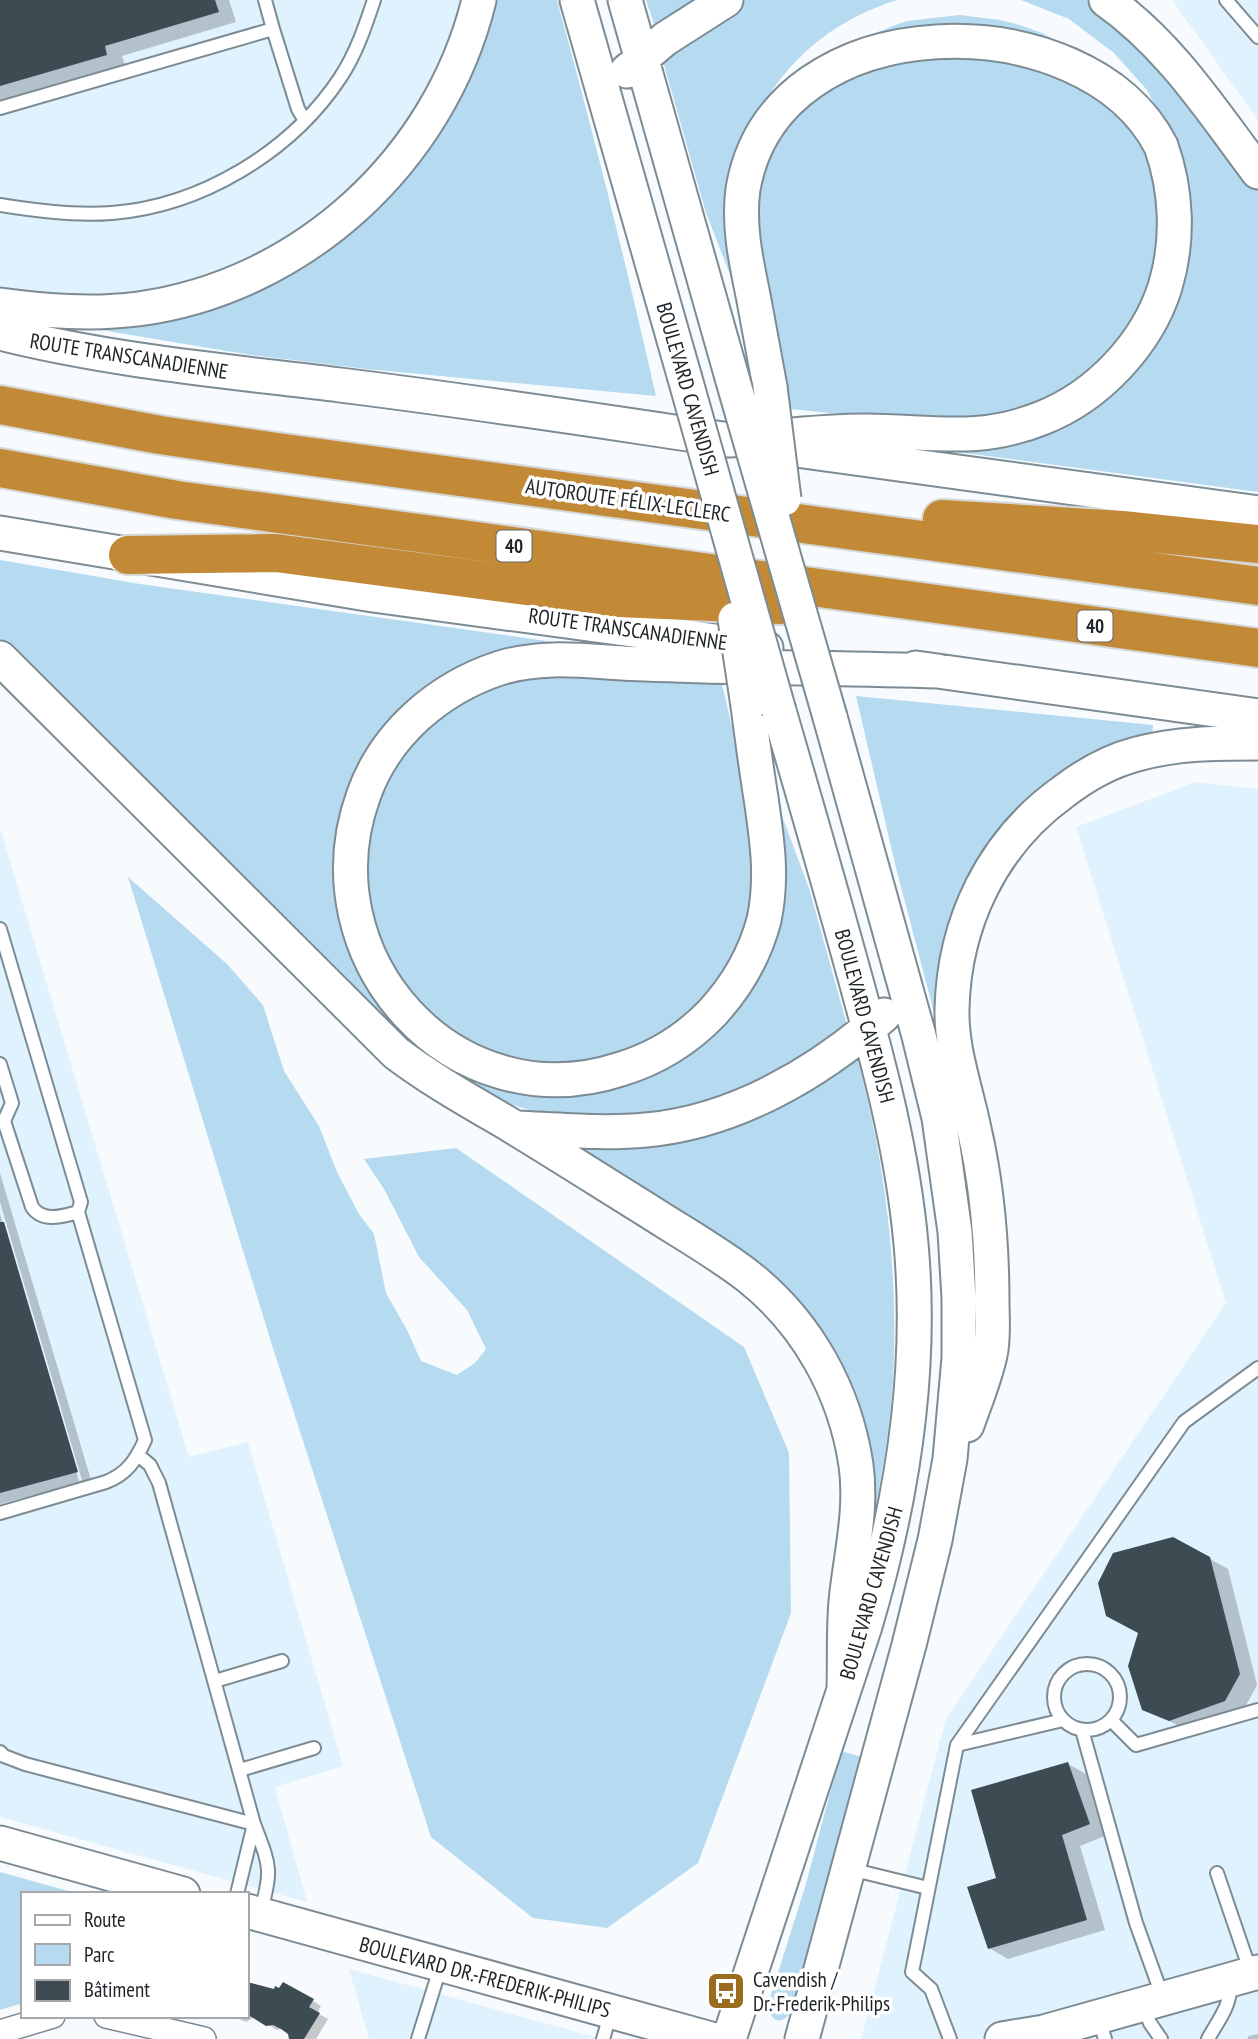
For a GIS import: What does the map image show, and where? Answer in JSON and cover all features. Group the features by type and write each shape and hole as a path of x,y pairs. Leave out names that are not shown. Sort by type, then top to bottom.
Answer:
{"highway":[{"name":"AUTOROUTE FÉLIX-LECLERC","path":"0,405 160,435 1258,586"},
{"name":"40","path":"0,468 177,500 1258,648"},
{"path":"640,501 1122,530 1258,544"},
{"path":"128,555 276,553 618,597 1029,616"}],"main road":[{"path":"0,305 72,313 138,309 190,298 230,285 259,273 317,239 362,201 411,146 438,105 452,77 474,23 479,0"},
{"name":"BOULEVARD CAVENDISH","path":"577,0 713,478 763,708 869,1028 883,1080 903,1177 913,1283 913,1369 907,1441 890,1538 865,1626 729,2039"},
{"path":"625,0 907,995 939,1118 956,1242 958,1358 954,1424 946,1487 919,1606 803,2039"},
{"path":"604,96 641,57 726,0"},
{"path":"1106,0 1151,36 1168,55 1258,172"},
{"path":"799,609 770,387 742,236 742,193 746,171 762,126 784,89 833,41 860,26"},
{"path":"730,440 865,431 957,436 1003,429 1042,418 1062,409 1120,364 1150,321 1162,297 1170,270 1175,212 1172,185 1155,129 1142,104 1110,63 1079,38"},
{"name":"ROUTE TRANSCANADIENNE","path":"0,333 158,364 355,387 1258,513"},
{"name":"ROUTE TRANSCANADIENNE","path":"0,533 386,596 1258,716"},
{"path":"0,658 396,1053 436,1081 749,1277 790,1318 823,1365 847,1422 857,1483 855,1534 847,1594 844,1687"},
{"path":"763,708 769,892 759,938 733,987 700,1025 681,1041 636,1065 582,1079 529,1078 481,1064 438,1039 402,1008 376,972 357,927 350,875 354,827 367,786 393,741 410,721 454,688 502,667 549,659 642,664 938,671"},
{"path":"946,1487 991,1354 991,1251 984,1182 957,1057 952,1011 957,960 969,914 993,865 1009,842 1041,808 1086,775 1136,754 1177,745 1258,743"},
{"path":"515,1128 624,1131 664,1128 707,1118 751,1103 840,1050 907,995"},
{"path":"2,1855 116,1892"},
{"path":"2,1855 174,1892"},
{"name":"BOULEVARD DR.-FREDERIK-PHILIPS","path":"248,1909 441,1965 607,2025 711,2039"},
{"path":"1002,2039 1101,2028 1153,2002 1246,1975"}],"street":[{"path":"0,2032 46,2018"},
{"path":"112,2018 162,2034 204,2039"}],"lane":[{"path":"265,0 298,109 305,121"},
{"path":"0,205 50,212 114,213 162,204 211,186 271,151 325,99 350,61 374,0"},
{"path":"1226,0 1258,37"},
{"path":"0,108 273,29"},
{"path":"0,929 81,1202 78,1212 145,1440 128,1469 112,1480 0,1513"},
{"path":"0,1064 12,1104 4,1121 35,1213 47,1217 78,1212"},
{"path":"950,2039 931,1989 912,1972 957,1745 1184,1422 1258,1368"},
{"path":"138,1455 150,1465 159,1483 254,1824 270,1870 248,1909"},
{"path":"215,1681 282,1661"},
{"path":"1078,1665 1100,1666 1116,1681 1120,1701 1111,1720 1103,1726 1083,1730 1072,1727 1063,1720 1056,1710 1054,1699 1060,1678 1078,1665"},
{"path":"1111,1720 1136,1745 1258,1710"},
{"path":"957,1745 1063,1720"},
{"path":"1083,1730 1136,1923 1153,2002 1150,2024 1161,2039"},
{"path":"240,1770 314,1748"},
{"path":"0,1752 25,1764 254,1824"},
{"path":"248,1909 248,1857 254,1824"},
{"path":"848,1869 928,1888"},
{"path":"1208,2039 1231,1993 1246,1975 1217,1873"},
{"path":"418,2039 441,1965"}],"shaded area":[{"path":"0,0 465,0 460,20 420,107 367,175 305,229 228,269 165,289 102,298 0,291"},
{"path":"1172,0 1258,0 1258,120"},
{"path":"1196,782 1258,789 1258,2039 861,2039 946,1719 1226,1303 1076,827"},
{"path":"0,828 189,1457 248,1442 343,1766 275,1787 307,1902 0,1817"},
{"path":"349,1969 602,2039 369,2039"}],"green space":[{"path":"491,0 557,0 609,197 656,396 366,369 251,355 77,326 326,245"},
{"path":"646,0 699,0 655,27"},
{"path":"744,0 897,0 854,18 816,43 784,74 758,113 737,276 731,277 706,213 664,65 663,53"},
{"path":"1021,0 1086,0 1110,16 1193,103 1258,188 1258,492 957,452 958,445 1143,351 1172,140 1147,90 1114,53 1069,19"},
{"path":"960,15 1020,25 1042,33 1074,51 1147,141 1162,225 1151,284 1125,334 1086,376 1031,408 986,419 888,419 791,409 765,290 756,208 770,143 857,42 907,21"},
{"path":"0,560 140,584 554,642 553,648 529,651 366,767 368,975 538,1088 722,1018 776,816 782,816 809,888 849,1032 754,1089 650,1119 549,1115 526,1109 503,1102 424,1060 0,643"},
{"path":"534,674 678,679 722,684 741,765 756,856 751,916 728,970 685,1019 630,1052 564,1064 504,1056 469,1041 421,1005 389,962 371,914 366,855 378,799 397,762 420,732 479,690"},
{"path":"856,696 1153,725 1152,739 1010,826 942,1043 896,868"},
{"path":"128,877 227,964 263,1005 284,1071 319,1126 337,1172 359,1214 374,1234 386,1293 421,1361 457,1375 475,1363 486,1349 467,1310 419,1257 384,1189 364,1159 456,1148 744,1347 789,1453 791,1613 698,1863 607,1928 533,1918 431,1837 272,1345"},
{"path":"854,1058 858,1060 868,1099 883,1178 894,1298 892,1396 874,1517 868,1517 819,1338 571,1150"},
{"path":"841,1751 862,1757 794,2006 791,2013 778,2020 771,2015 769,2001 806,1884"},
{"path":"0,1872 72,1892 21,1892 21,2004 0,2010"}],"building":[{"path":"0,0 215,0 219,12 105,46 107,55 0,86"},
{"path":"0,1222 4,1222 78,1472 0,1493"},
{"path":"1173,1537 1210,1557 1240,1674 1225,1701 1169,1721 1142,1710 1128,1666 1138,1633 1106,1616 1098,1583 1113,1553"},
{"path":"1068,1762 1090,1824 1062,1835 1087,1920 988,1949 967,1887 996,1878 971,1790"},
{"path":"248,1982 274,1989 275,1986 279,1988 283,1982 314,1999 309,2007 320,2013 304,2039 289,2039 288,2034 281,2029 273,2025 266,2026 248,2015"}],"place":[{"name":"Cavendish / Dr.-Frederik-Philips","path":"726,1991"}]}
